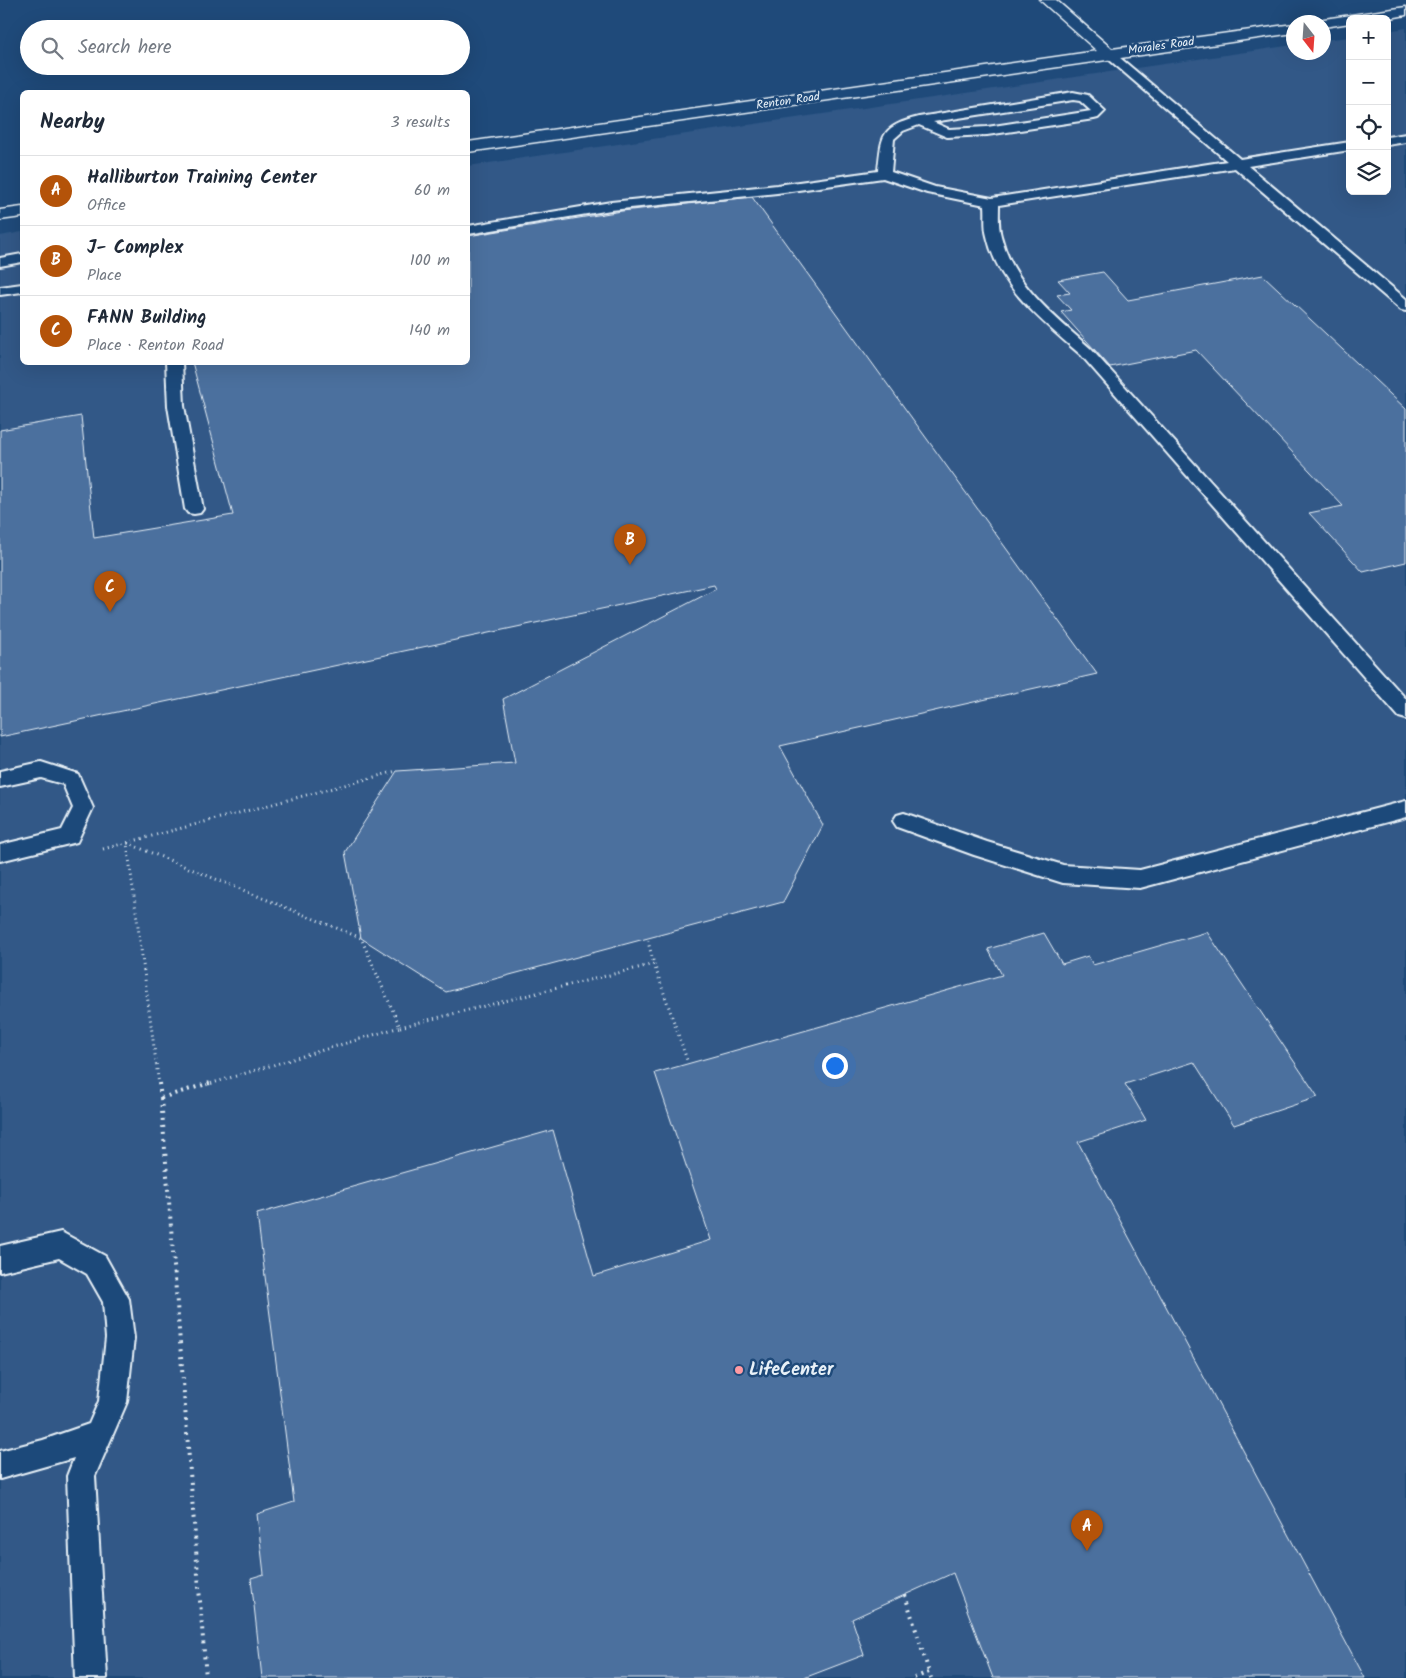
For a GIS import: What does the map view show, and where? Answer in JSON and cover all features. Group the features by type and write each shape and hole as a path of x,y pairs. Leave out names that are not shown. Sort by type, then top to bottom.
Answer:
{"street":[{"name":"Morales Road","path":"1047,0 1109,54 1286,29"},
{"path":"1384,15 1406,12"},
{"path":"1331,22 1346,20"},
{"name":"Renton Road","path":"470,147 1109,54"},
{"path":"0,215 20,212"}],"lane":[{"path":"1109,54 1237,164 1403,301"},
{"path":"884,174 888,138 899,128 919,121 1073,96 1084,98 1099,111 1094,115 997,129 947,133 919,121"},
{"path":"1391,140 1406,138"},
{"path":"470,230 611,206 777,189 884,174 932,190 992,202 1346,147"},
{"path":"992,202 994,236 1003,263 1034,306 1086,352 1406,712"},
{"path":"0,262 20,258"},
{"path":"0,292 20,288"},
{"path":"174,365 176,406 194,509"},
{"path":"0,779 41,770 71,779 83,808 69,836 0,853"},
{"path":"904,821 982,849 1063,874 1140,879 1406,809"},
{"path":"0,1259 61,1245 96,1266 116,1299 120,1338 113,1402 81,1476 91,1678"},
{"path":"0,1465 43,1454 99,1434"}],"path":[{"path":"100,850 397,771"},
{"path":"127,843 361,938 400,1027"},
{"path":"127,843 161,1098 206,1678"},
{"path":"647,938 688,1063"},
{"path":"161,1098 400,1027 654,964"},
{"path":"905,1595 931,1678"},
{"path":"914,1678 929,1672"}],"shaded area":[{"path":"1406,28 1406,1678 0,1678 0,236 20,232 20,365 470,365 470,166 1286,46 1286,60 1331,60 1331,39 1346,37 1346,195 1391,195 1391,30"}],"building":[{"path":"752,197 1097,674 780,746 823,825 783,902 446,992 361,938 345,852 397,771 515,763 503,699 716,589 714,585 0,737 0,430 81,416 94,538 233,515 193,365 470,365 470,236 622,211"},
{"path":"1103,272 1128,300 1263,275 1406,409 1406,562 1363,572 1309,513 1343,506 1196,350 1110,367 1061,312 1071,310 1057,295 1070,293 1058,280"},
{"name":"LifeCenter","path":"1207,932 1318,1097 1234,1125 1194,1062 1125,1084 1146,1120 1078,1142 1365,1678 993,1678 953,1573 852,1619 864,1655 804,1678 262,1678 251,1578 264,1574 257,1514 294,1502 257,1214 553,1130 594,1276 711,1240 655,1073 1002,975 988,949 1044,933 1062,964 1088,956 1093,965"}],"place":[{"name":"J- Complex","path":"630,565"},
{"name":"FANN Building","path":"110,612"},
{"name":"LifeCenter","path":"739,1370"},
{"name":"Halliburton Training Center","path":"1087,1551"}]}
